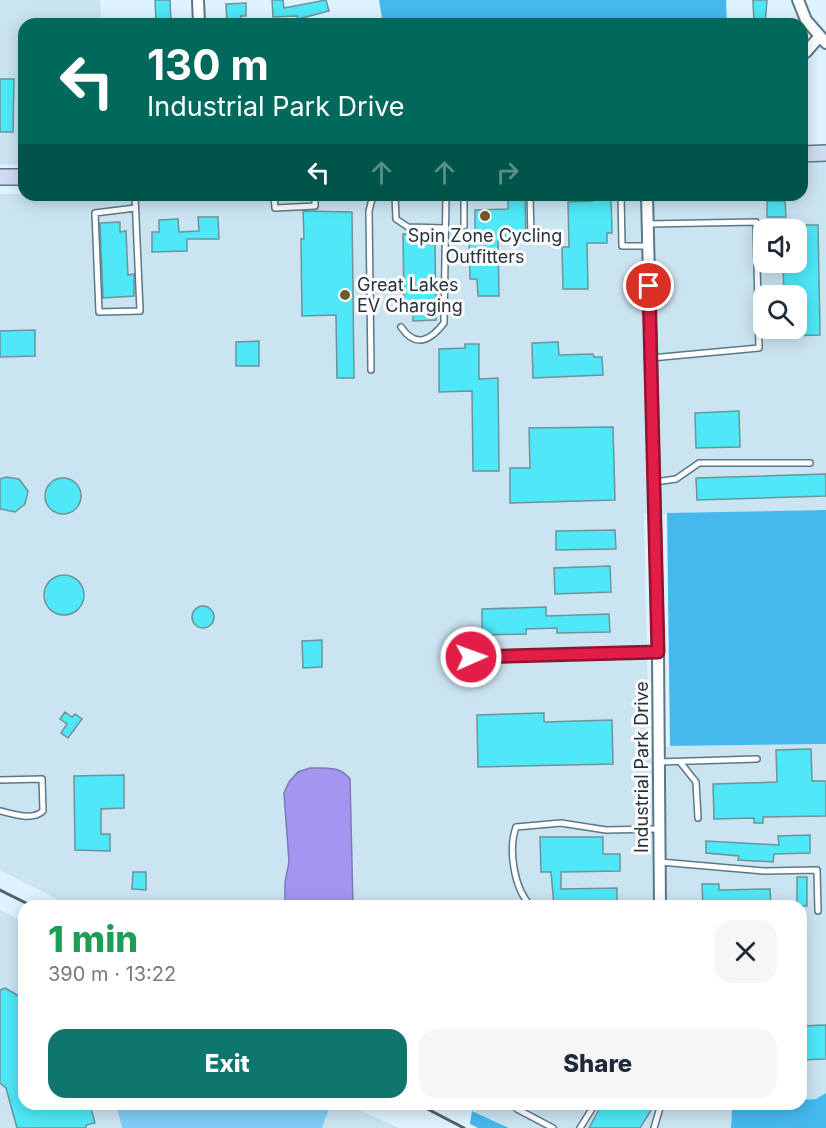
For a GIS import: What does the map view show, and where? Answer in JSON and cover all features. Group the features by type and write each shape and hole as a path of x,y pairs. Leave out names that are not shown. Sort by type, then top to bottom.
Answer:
{"street":[{"path":"198,0 199,18"},
{"path":"798,0 805,18"},
{"path":"808,22 822,40 808,50"},
{"path":"808,154 826,153"},
{"path":"0,177 18,177"},
{"name":"Industrial Park Drive","path":"647,201 658,652 660,900"}],"lane":[{"path":"135,201 140,311 99,312 95,212 135,208"},
{"path":"274,201 275,208 315,206 315,201"},
{"path":"371,370 369,211 372,201"},
{"path":"395,201 396,219 408,227 445,228"},
{"path":"401,327 415,339 424,340 433,337 444,323 446,201"},
{"path":"464,201 464,226"},
{"path":"530,201 531,238"},
{"path":"621,201 622,246 648,246"},
{"path":"648,224 756,222 757,245 759,348 651,358"},
{"path":"654,482 676,479 699,463 810,463"},
{"path":"471,657 658,652"},
{"path":"659,762 757,759"},
{"path":"680,762 696,782 698,818"},
{"path":"0,780 42,779 43,812 31,817 0,811"},
{"path":"525,900 519,893 515,882 516,826 561,823 606,830 659,829"},
{"path":"660,862 765,871 817,870 818,910"},
{"path":"519,1110 553,1128"},
{"path":"580,1128 591,1110"},
{"path":"654,1128 659,1110"}],"shaded area":[{"path":"0,0 100,0 101,18 18,18 18,164 0,165"},
{"path":"379,0 726,0 727,18 382,18"},
{"path":"826,162 826,510 644,514 649,747 826,744 826,1093 816,1099 807,1100 807,900 58,900 0,870 0,194 18,194 18,201 808,201 808,163"},
{"path":"826,510 826,744 670,746 667,513"},
{"path":"310,768 327,768 342,772 350,779 353,900 285,900 285,882 289,862 284,793 289,782 298,772"},
{"path":"0,910 18,919 18,1110 118,1110 122,1128 0,1128"},
{"path":"826,1093 826,1128 731,1128 732,1110 807,1110 807,1100 816,1099"},
{"path":"118,1110 329,1110 322,1128 122,1128"},
{"path":"329,1110 359,1110 399,1128 322,1128"},
{"path":"472,1110 732,1110 731,1128 509,1128"},
{"path":"472,1111 509,1128 478,1128 470,1124"}],"building":[{"path":"155,0 170,0 171,18 156,18"},
{"path":"272,0 283,0 284,8 326,0 329,11 302,18 297,16 273,17"},
{"path":"753,0 767,0 766,18 754,18"},
{"path":"246,3 246,16 227,18 226,4"},
{"path":"0,79 14,79 13,132 0,132"},
{"path":"508,201 525,201 526,241 498,241 499,296 478,296 477,279 470,279 469,235 475,235 475,210 508,209"},
{"path":"611,201 612,233 607,233 607,243 587,243 588,289 563,289 562,247 569,247 568,202"},
{"path":"767,201 785,201 786,217 767,217"},
{"path":"303,211 352,212 354,378 337,378 336,315 302,316"},
{"path":"198,217 218,217 219,239 187,239 187,251 152,252 152,232 159,232 159,220 178,219 179,232 199,231"},
{"path":"120,222 120,232 126,231 128,275 134,274 134,296 103,298 100,223"},
{"path":"807,225 818,225 820,335 807,335 807,285 784,285 783,273 807,273"},
{"path":"421,233 421,244 435,243 436,320 413,321 413,304 404,304 403,234"},
{"path":"35,330 35,356 0,357 0,331"},
{"path":"259,341 259,366 236,366 236,342"},
{"path":"558,342 559,355 593,354 594,357 602,357 603,375 533,378 532,343"},
{"path":"465,344 479,344 479,379 498,378 499,471 473,471 472,391 439,392 439,349 465,348"},
{"path":"739,411 740,447 696,448 695,413"},
{"path":"613,427 615,500 510,503 510,468 530,468 529,428"},
{"path":"826,474 826,496 697,500 696,478"},
{"path":"6,477 19,479 28,491 25,504 15,512 0,509 0,479"},
{"path":"63,478 76,483 81,496 76,509 63,514 50,509 45,496 50,483"},
{"path":"615,530 616,549 556,550 556,531"},
{"path":"610,566 611,592 555,594 554,568"},
{"path":"64,575 78,581 84,595 78,609 64,615 50,609 44,595 50,581"},
{"path":"203,606 211,609 214,617 211,625 203,628 195,625 192,617 195,609"},
{"path":"546,607 546,616 609,614 610,632 557,633 557,628 526,629 526,634 482,635 482,609"},
{"path":"322,640 322,667 303,668 302,641"},
{"path":"65,712 72,717 75,714 82,719 68,738 61,733 67,724 60,719"},
{"path":"544,713 544,722 612,720 613,764 478,767 477,715"},
{"path":"811,749 812,781 826,781 826,816 763,817 763,823 754,823 754,818 714,819 713,784 777,782 776,750"},
{"path":"124,775 124,808 101,809 101,834 110,834 110,851 75,850 74,776"},
{"path":"810,835 810,853 774,854 773,862 738,860 739,856 706,853 706,841 779,845 778,836"},
{"path":"540,837 603,837 603,854 620,854 620,871 561,872 561,889 617,888 617,900 553,900 551,872 541,872"},
{"path":"133,872 146,872 146,890 132,889"},
{"path":"797,877 807,877 807,900 797,900"},
{"path":"702,884 719,884 719,890 770,889 771,900 703,900"},
{"path":"5,988 18,996 18,1110 92,1110 95,1123 86,1125 86,1128 17,1128 6,1088 0,1083 0,990"},
{"path":"826,1025 826,1059 807,1060 807,1026"},
{"path":"599,1110 651,1110 640,1128 589,1128"}],"railway":[{"path":"0,890 20,900"},
{"path":"430,1110 464,1128"}],"place":[{"name":"Spin Zone Cycling Outfitters","path":"485,216"},
{"name":"Great Lakes EV Charging","path":"345,295"}],"route":[{"path":"471,657 658,652 649,286"}]}
